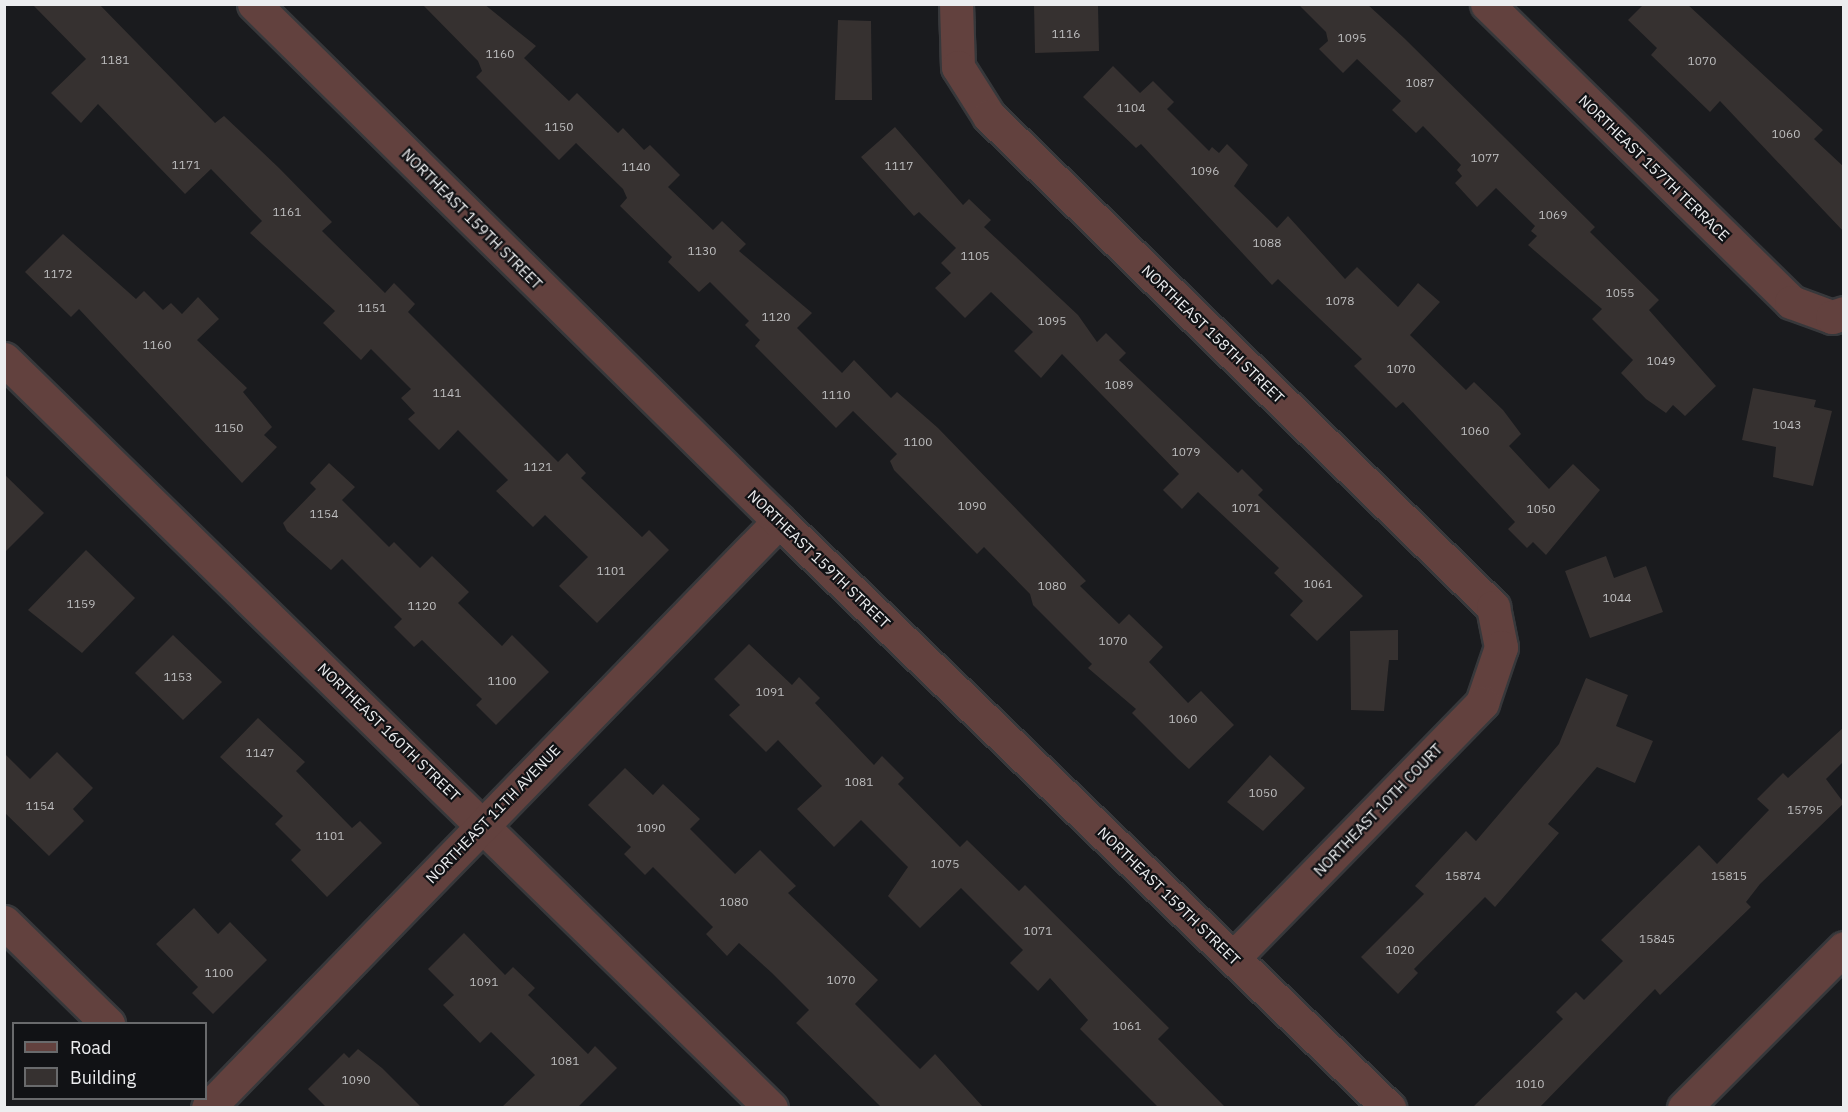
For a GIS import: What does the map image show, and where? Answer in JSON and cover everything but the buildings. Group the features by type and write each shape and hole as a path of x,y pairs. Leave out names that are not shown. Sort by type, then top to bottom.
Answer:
{"street":[{"name":"NORTHEAST 159TH STREET","path":"254,4 779,521 1389,1107"},
{"name":"NORTHEAST 158TH STREET","path":"956,4 958,67 989,116 1493,607 1501,647"},
{"name":"NORTHEAST 157TH TERRACE","path":"1486,4 1791,302 1838,315"},
{"name":"NORTHEAST 160TH STREET","path":"4,359 771,1107"},
{"name":"NORTHEAST 11TH AVENUE","path":"208,1107 779,521"},
{"name":"NORTHEAST 10TH COURT","path":"1233,958 1482,703 1501,647"},
{"path":"4,922 107,1022"},
{"path":"1684,1107 1844,948"}]}
